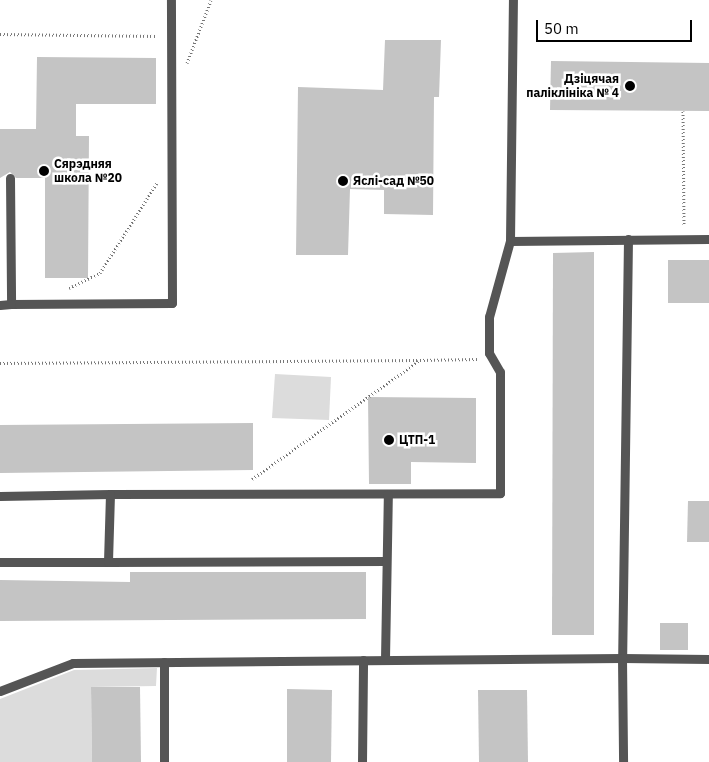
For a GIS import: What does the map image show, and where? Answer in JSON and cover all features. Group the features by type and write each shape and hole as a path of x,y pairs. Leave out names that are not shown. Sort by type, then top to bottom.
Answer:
{"lane":[{"path":"0,305 172,303 171,0"},
{"path":"0,496 110,494 500,494 500,372 489,353 489,317 510,240 513,0"},
{"path":"10,178 11,304"},
{"path":"510,240 709,239"},
{"path":"623,762 622,658 628,240"},
{"path":"108,562 110,494"},
{"path":"385,660 388,494"},
{"path":"0,562 386,561"},
{"path":"0,691 73,663 622,658 709,659"},
{"path":"362,762 363,660"},
{"path":"164,662 164,762"}],"path":[{"path":"184,70 211,0"},
{"path":"0,34 170,36"},
{"path":"684,111 684,239"},
{"path":"59,291 100,273 171,160"},
{"path":"0,363 420,360 463,362 489,353"},
{"path":"231,494 420,360"}],"shaded area":[{"path":"275,374 331,377 329,420 272,418"},
{"path":"157,668 156,686 91,687 92,762 0,762 0,699 74,670"}],"building":[{"path":"385,40 441,40 439,97 434,97 433,215 384,214 384,190 350,189 348,255 296,255 298,87 383,90"},
{"name":"Сярэдняя школа №20","path":"37,57 156,58 156,104 76,104 76,136 89,136 88,278 45,278 45,178 16,178 10,172 0,178 0,129 36,129"},
{"name":"Дзіцячая паліклініка № 4","path":"551,61 709,63 709,111 550,110"},
{"path":"594,252 594,635 552,635 553,253"},
{"path":"668,260 709,260 709,303 668,303"},
{"path":"368,397 476,398 476,463 411,462 411,484 369,484"},
{"path":"253,423 253,470 0,473 0,425"},
{"path":"688,501 709,501 709,542 687,542"},
{"path":"130,572 366,572 366,619 0,621 0,580 130,582"},
{"path":"660,623 688,623 688,650 660,650"},
{"path":"91,687 140,687 141,762 92,762"},
{"path":"287,689 332,690 331,762 287,762"},
{"path":"478,690 527,690 528,762 479,762"}],"place":[{"name":"Дзіцячая паліклініка № 4","path":"630,86"},
{"name":"Сярэдняя школа №20","path":"44,171"},
{"name":"Яслі-сад №50","path":"343,181"},
{"name":"ЦТП-1","path":"389,440"}]}
